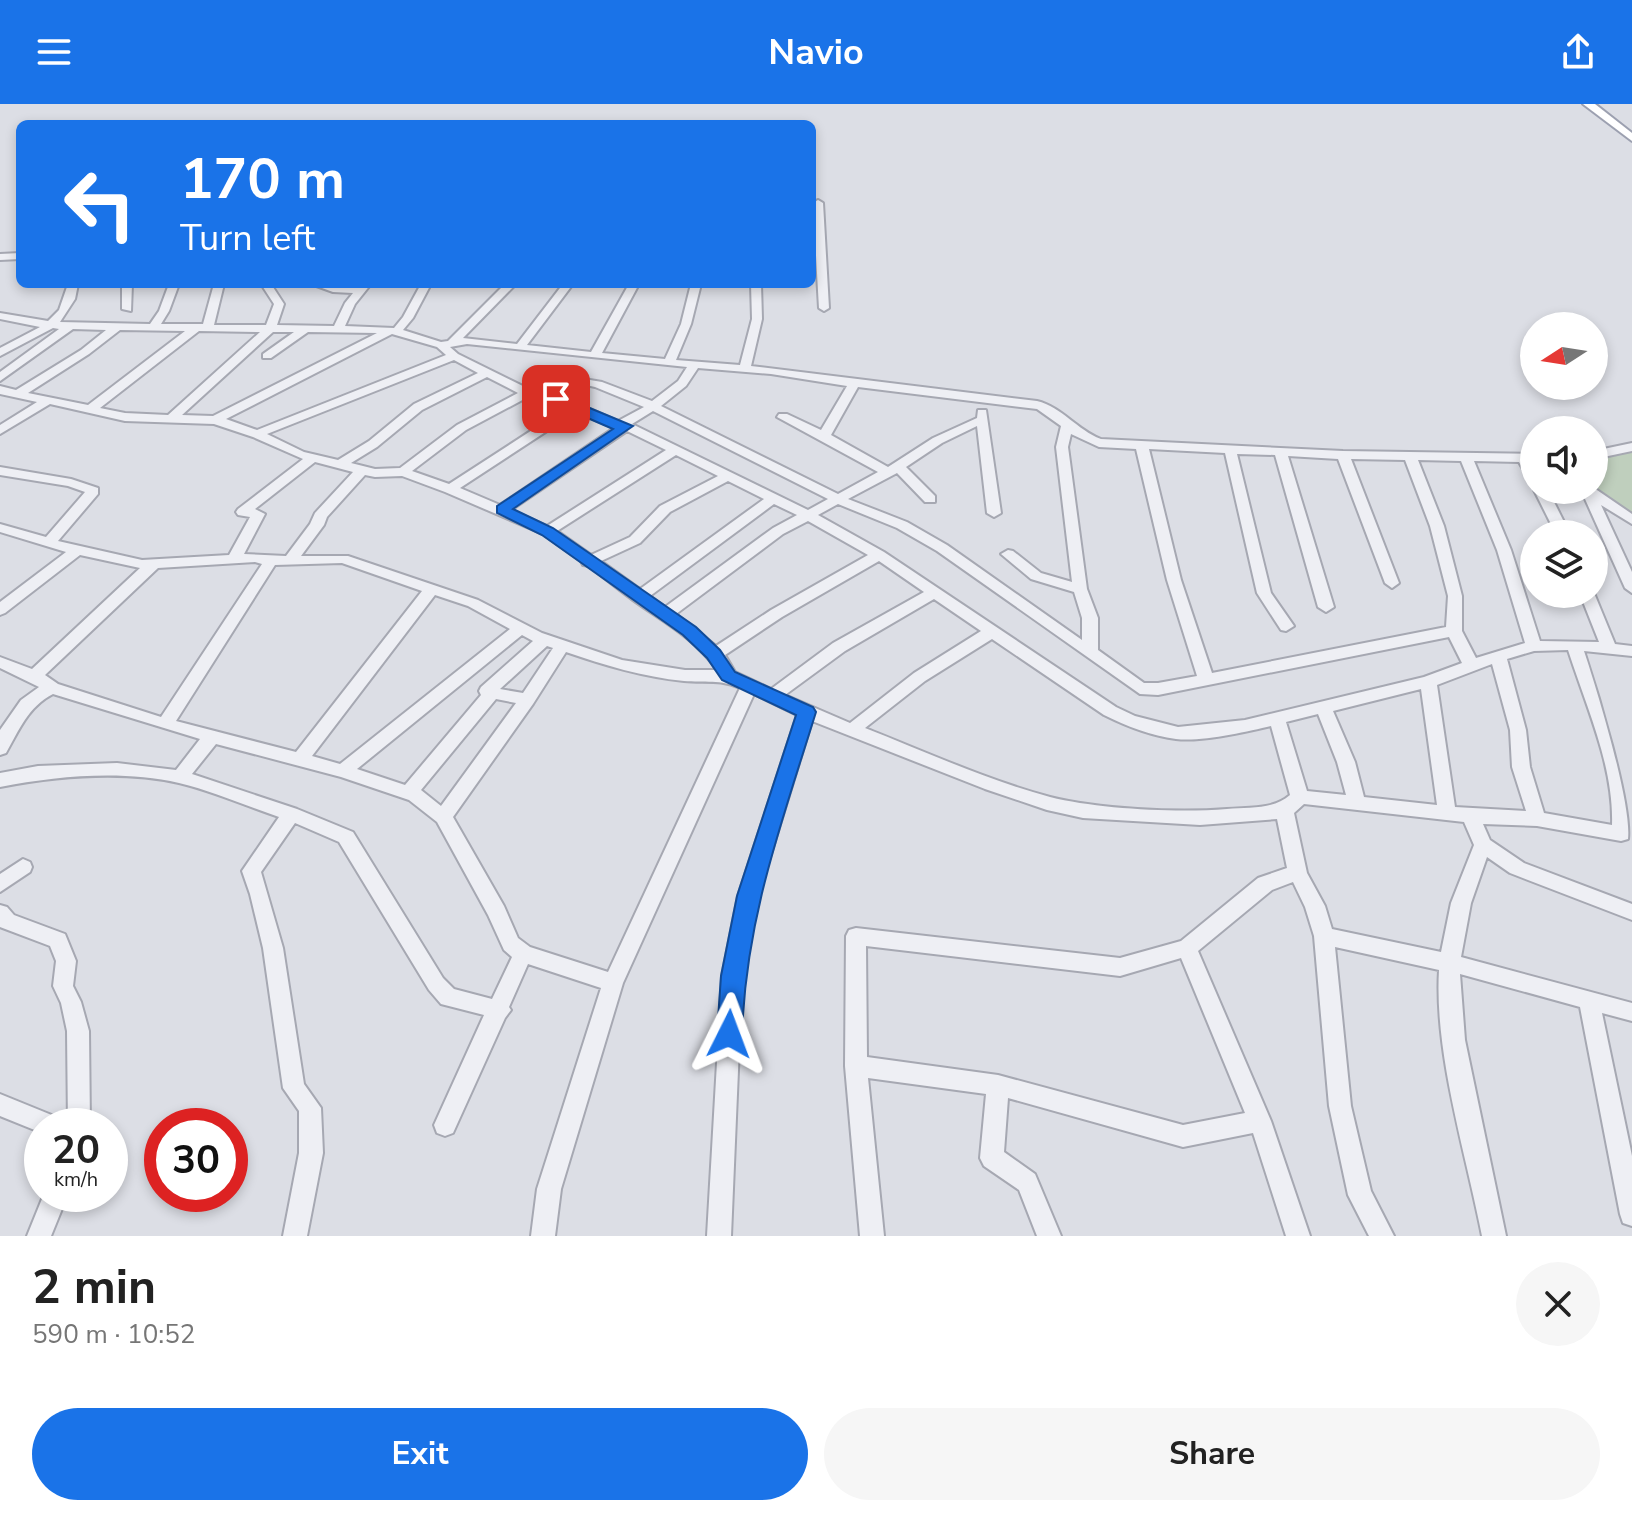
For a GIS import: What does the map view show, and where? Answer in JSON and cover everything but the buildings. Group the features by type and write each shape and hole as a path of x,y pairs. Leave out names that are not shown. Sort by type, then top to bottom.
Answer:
{"main road":[{"path":"1588,104 1632,138"}],"street":[{"path":"816,221 818,203"},
{"path":"816,239 824,308"},
{"path":"0,353 52,324 67,309 72,288"},
{"path":"127,288 127,309"},
{"path":"154,326 164,311 173,288"},
{"path":"90,410 203,326 217,288"},
{"path":"171,419 271,328 279,304 269,288"},
{"path":"338,330 350,303 363,288"},
{"path":"215,420 393,331 408,318 424,288"},
{"path":"449,348 507,288"},
{"path":"519,348 565,288"},
{"path":"595,356 632,288"},
{"path":"670,361 686,324 695,288"},
{"path":"745,368 757,319 756,288"},
{"path":"0,316 15,317 27,323 70,326 393,331 449,348 486,373 527,393 575,407 677,449 808,515 879,555 1130,721 1178,733 1277,719 1324,708 1428,682 1534,646 1574,645 1632,651"},
{"path":"18,394 85,352 119,325"},
{"path":"0,377 70,326"},
{"path":"267,356 304,330"},
{"path":"257,434 467,341 595,356 651,407 853,507 883,515 942,548 1140,688 1158,689 1454,631"},
{"path":"558,376 670,361 1046,407 1067,427 1099,443 1411,458 1520,458"},
{"path":"502,510 651,407 688,379 695,364"},
{"path":"339,465 373,444 418,407 486,373"},
{"path":"824,436 854,384"},
{"path":"0,390 125,417 215,420 257,434 300,455 362,470 403,472 450,489 548,531 690,631 724,670 773,696 806,712 991,784 1047,803 1083,811 1200,818 1284,811 1300,797 1471,816 1537,819 1621,834 1623,818 1609,759 1574,645"},
{"path":"403,472 462,425 527,393"},
{"path":"983,400 981,421 994,513"},
{"path":"0,430 47,401"},
{"path":"450,489 575,407"},
{"path":"783,417 892,469 930,499"},
{"path":"664,615 778,531 938,441 981,421"},
{"path":"1067,427 1062,447 1080,589 1090,618 1090,650"},
{"path":"1142,446 1174,580 1206,678"},
{"path":"1608,452 1632,447"},
{"path":"548,531 677,449"},
{"path":"1230,449 1264,593 1286,626"},
{"path":"1280,451 1326,607"},
{"path":"1343,455 1392,583"},
{"path":"234,559 258,514 243,512 314,457"},
{"path":"1411,458 1437,526 1455,596 1454,631 1471,665"},
{"path":"1466,458 1487,502 1512,570 1534,646"},
{"path":"291,559 317,525 320,516 362,470"},
{"path":"0,471 71,483 93,491 50,541"},
{"path":"588,562 635,540 665,509 727,476"},
{"path":"638,597 772,499"},
{"path":"1608,503 1632,520"},
{"path":"1595,504 1632,588"},
{"path":"0,528 153,564 234,559 343,559 473,603 553,643 620,665 685,676 724,670"},
{"path":"0,610 79,549"},
{"path":"1008,554 1036,576 1080,589"},
{"path":"724,670 717,653 772,615 879,555"},
{"path":"165,724 271,561"},
{"path":"34,676 153,564"},
{"path":"299,761 431,590"},
{"path":"773,696 839,647 934,593"},
{"path":"1593,608 1609,648"},
{"path":"343,771 521,628"},
{"path":"853,730 890,696 929,667 992,632"},
{"path":"409,793 490,692 553,643"},
{"path":"443,817 527,700 553,643"},
{"path":"1498,656 1518,730 1521,767 1537,819"},
{"path":"0,662 34,676 52,688 165,724 343,771 409,793 443,817 497,912 511,944 523,954 613,983"},
{"path":"461,676 490,692 527,700"},
{"path":"1428,682 1447,813"},
{"path":"543,1236 549,1189 613,983 750,684"},
{"path":"2,739 35,693 52,688"},
{"path":"1324,708 1346,762 1356,801"},
{"path":"719,1236 732,976 748,896 806,712"},
{"path":"1277,719 1300,797"},
{"path":"180,777 212,737"},
{"path":"0,780 38,773 117,769 180,777 291,814 346,837 436,984 448,997 500,1010"},
{"path":"1284,811 1298,874 1315,906 1324,936 1340,1106 1360,1195 1382,1236"},
{"path":"291,814 251,871 260,891 268,929 294,1088 310,1108 311,1153 295,1236"},
{"path":"1471,816 1483,845 1517,868 1632,912"},
{"path":"1483,845 1469,869 1450,963 1450,1010 1494,1236"},
{"path":"0,884 23,867"},
{"path":"872,1236 856,1066 856,936 1120,967 1187,948 1265,884 1282,876 1298,874"},
{"path":"0,913 7,921 58,940 66,961 63,986 71,1002 78,1031 79,1108"},
{"path":"1324,936 1450,963 1632,1012"},
{"path":"1187,948 1260,1121 1298,1236"},
{"path":"445,1125 523,954"},
{"path":"1589,1000 1632,1214"},
{"path":"856,1066 998,1085 1183,1136 1260,1121"},
{"path":"998,1085 992,1158 1027,1182 1049,1236"},
{"path":"0,1105 24,1115"},
{"path":"39,1236 49,1212"}],"green space":[{"path":"1632,447 1632,520 1608,501 1608,452"}],"route":[{"path":"556,399 619,426 626,426 502,510 548,531 690,631 714,654 729,676 806,712 748,896 732,976 729,1034"}]}
